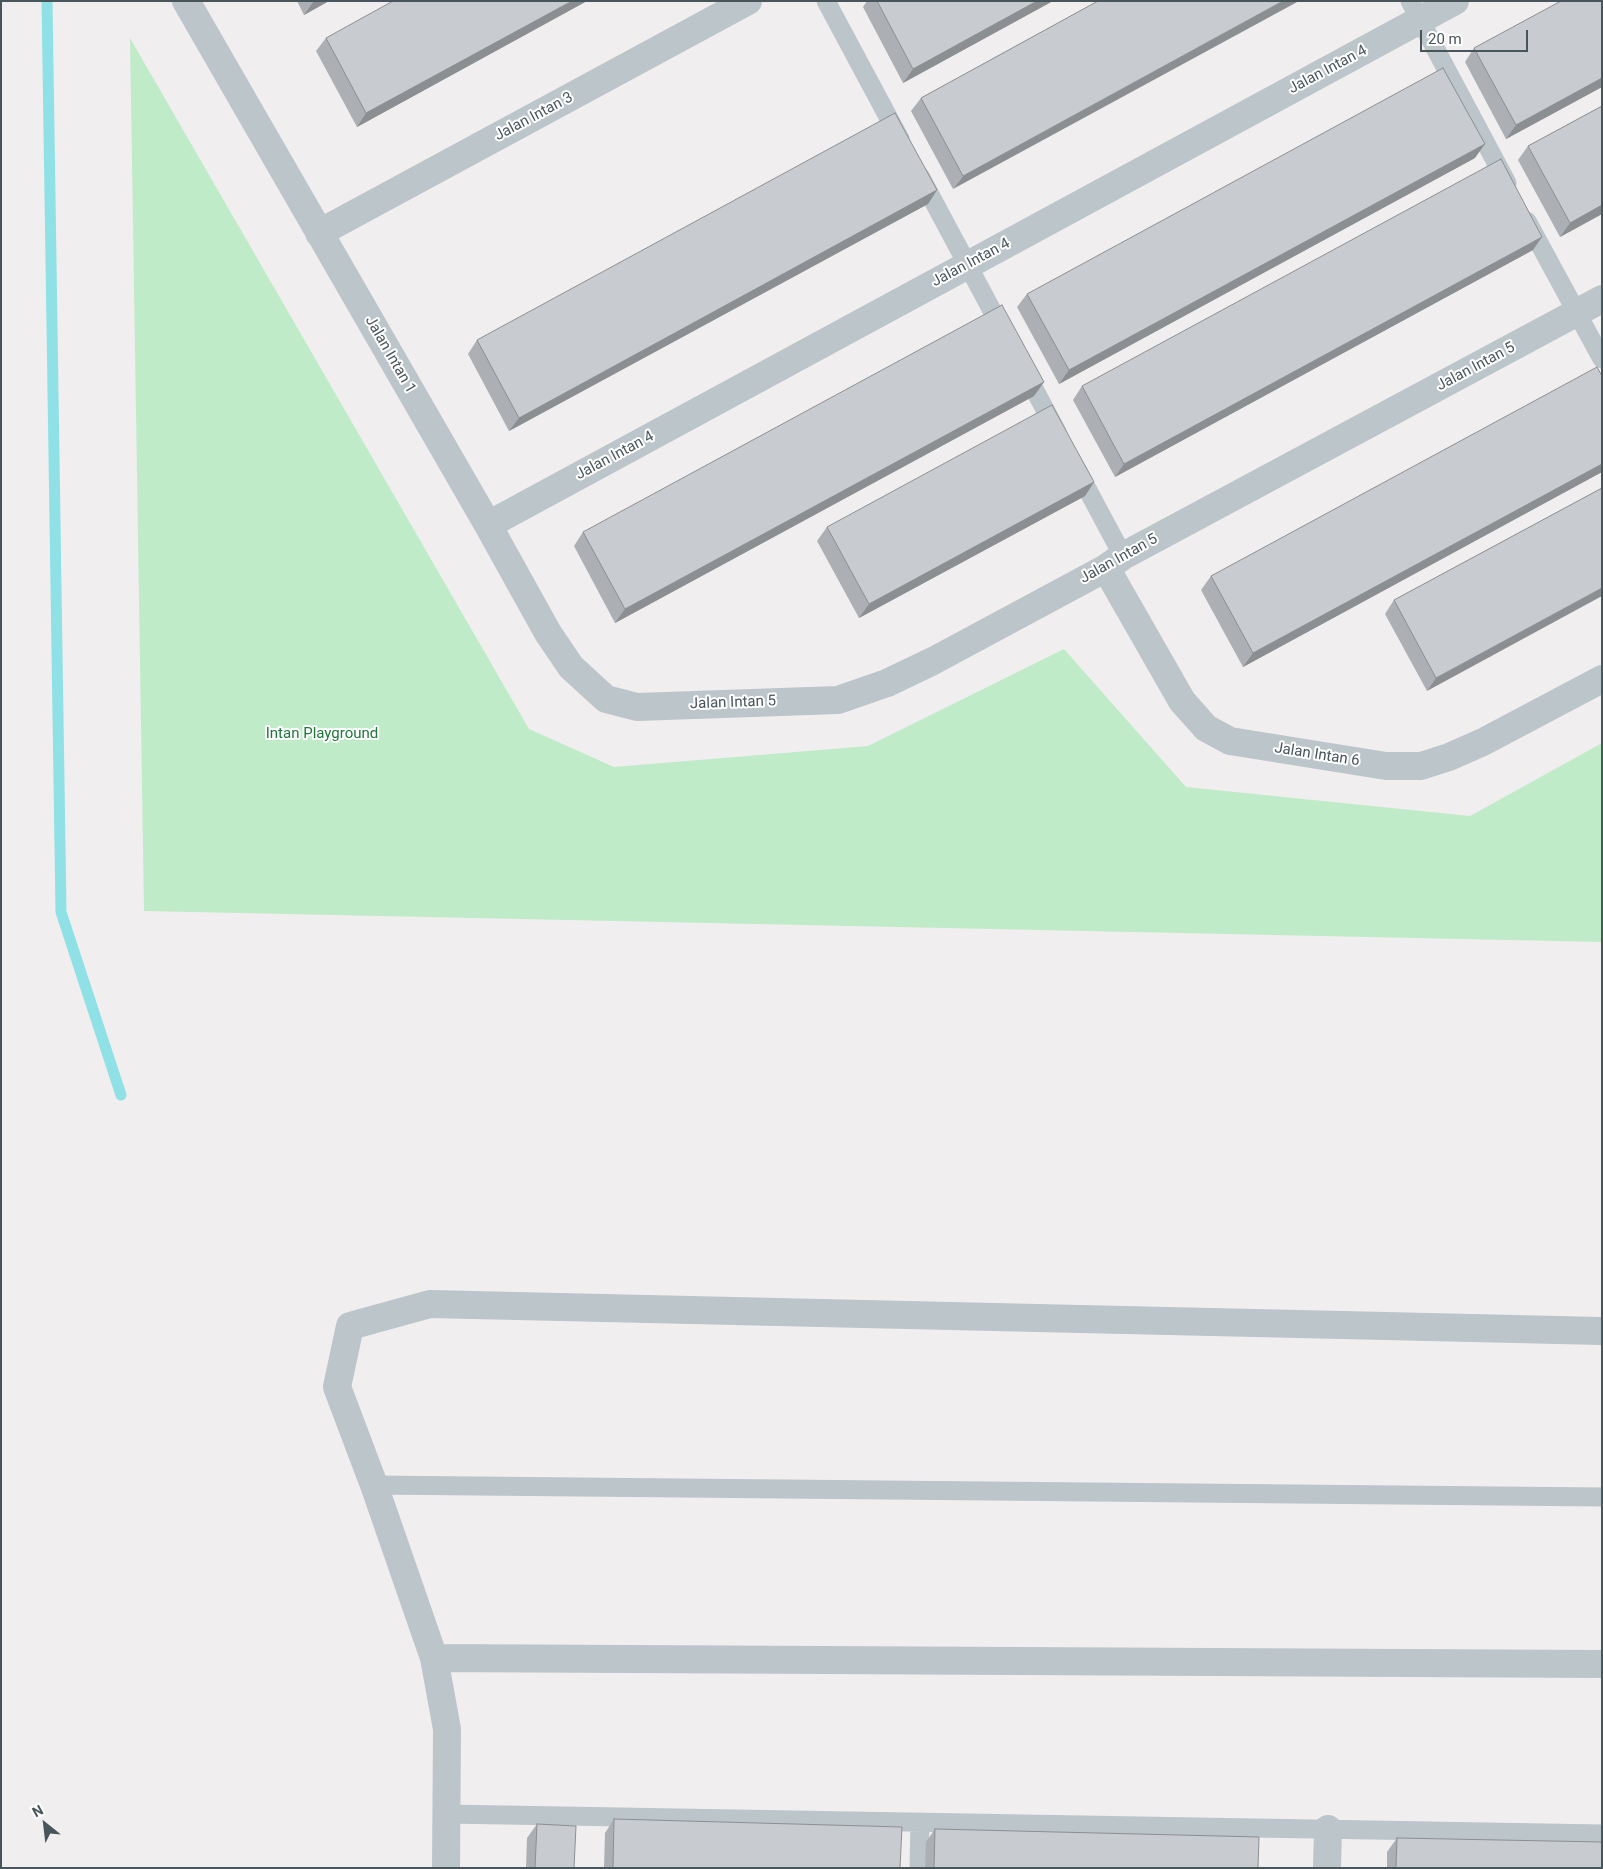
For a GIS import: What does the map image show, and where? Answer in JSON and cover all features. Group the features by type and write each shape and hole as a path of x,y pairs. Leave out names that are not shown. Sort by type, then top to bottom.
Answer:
{"street":[{"name":"Jalan Intan 1","path":"186,1 488,525 548,633 571,667 606,699"},
{"name":"Jalan Intan 3","path":"319,233 748,1"},
{"name":"Jalan Intan 4","path":"488,525 968,265 1415,11 1455,1"},
{"name":"Jalan Intan 5","path":"606,699 637,707 838,700 887,683 934,661 1602,299"},
{"name":"Jalan Intan 6","path":"1115,562 1182,701 1206,728 1230,741 1386,766 1421,766 1449,757 1483,742 1602,679"},
{"path":"446,1868 447,1729 434,1658 374,1485 337,1387 350,1326 430,1304 1602,1331"},
{"path":"434,1658 1602,1664"},
{"path":"1327,1868 1328,1829"}],"lane":[{"path":"826,1 1066,449 1115,562"},
{"path":"1415,11 1602,359"},
{"path":"374,1485 1602,1497"},
{"path":"447,1814 1602,1834"},
{"path":"919,1868 920,1822"}],"green space":[{"name":"Intan Playground","path":"130,38 529,729 614,767 868,746 1064,649 1186,787 1470,816 1602,743 1602,942 144,911"}],"building":[{"path":"393,1 572,1 366,113 326,38"},
{"path":"877,1 1037,1 913,69"},
{"path":"1098,1 1283,1 963,176 921,98"},
{"path":"1561,1 1602,1 1602,78 1516,125 1474,48"},
{"path":"1443,68 1485,144 1069,370 1027,294"},
{"path":"1602,106 1602,205 1570,223 1528,146"},
{"path":"895,113 937,190 519,418 477,340"},
{"path":"1501,159 1542,237 1124,464 1082,386"},
{"path":"1002,305 1044,382 625,609 583,532"},
{"path":"1597,367 1602,376 1602,464 1253,653 1211,576"},
{"path":"1052,405 1094,482 869,604 827,527"},
{"path":"1602,488 1602,588 1436,678 1394,600"},
{"path":"614,1819 902,1827 900,1868 613,1868"},
{"path":"537,1824 576,1826 574,1868 535,1868"},
{"path":"935,1829 1259,1837 1258,1868 934,1868"},
{"path":"1397,1838 1602,1842 1602,1868 1396,1868"}],"waterway":[{"path":"47,1 61,912 121,1095"}]}
